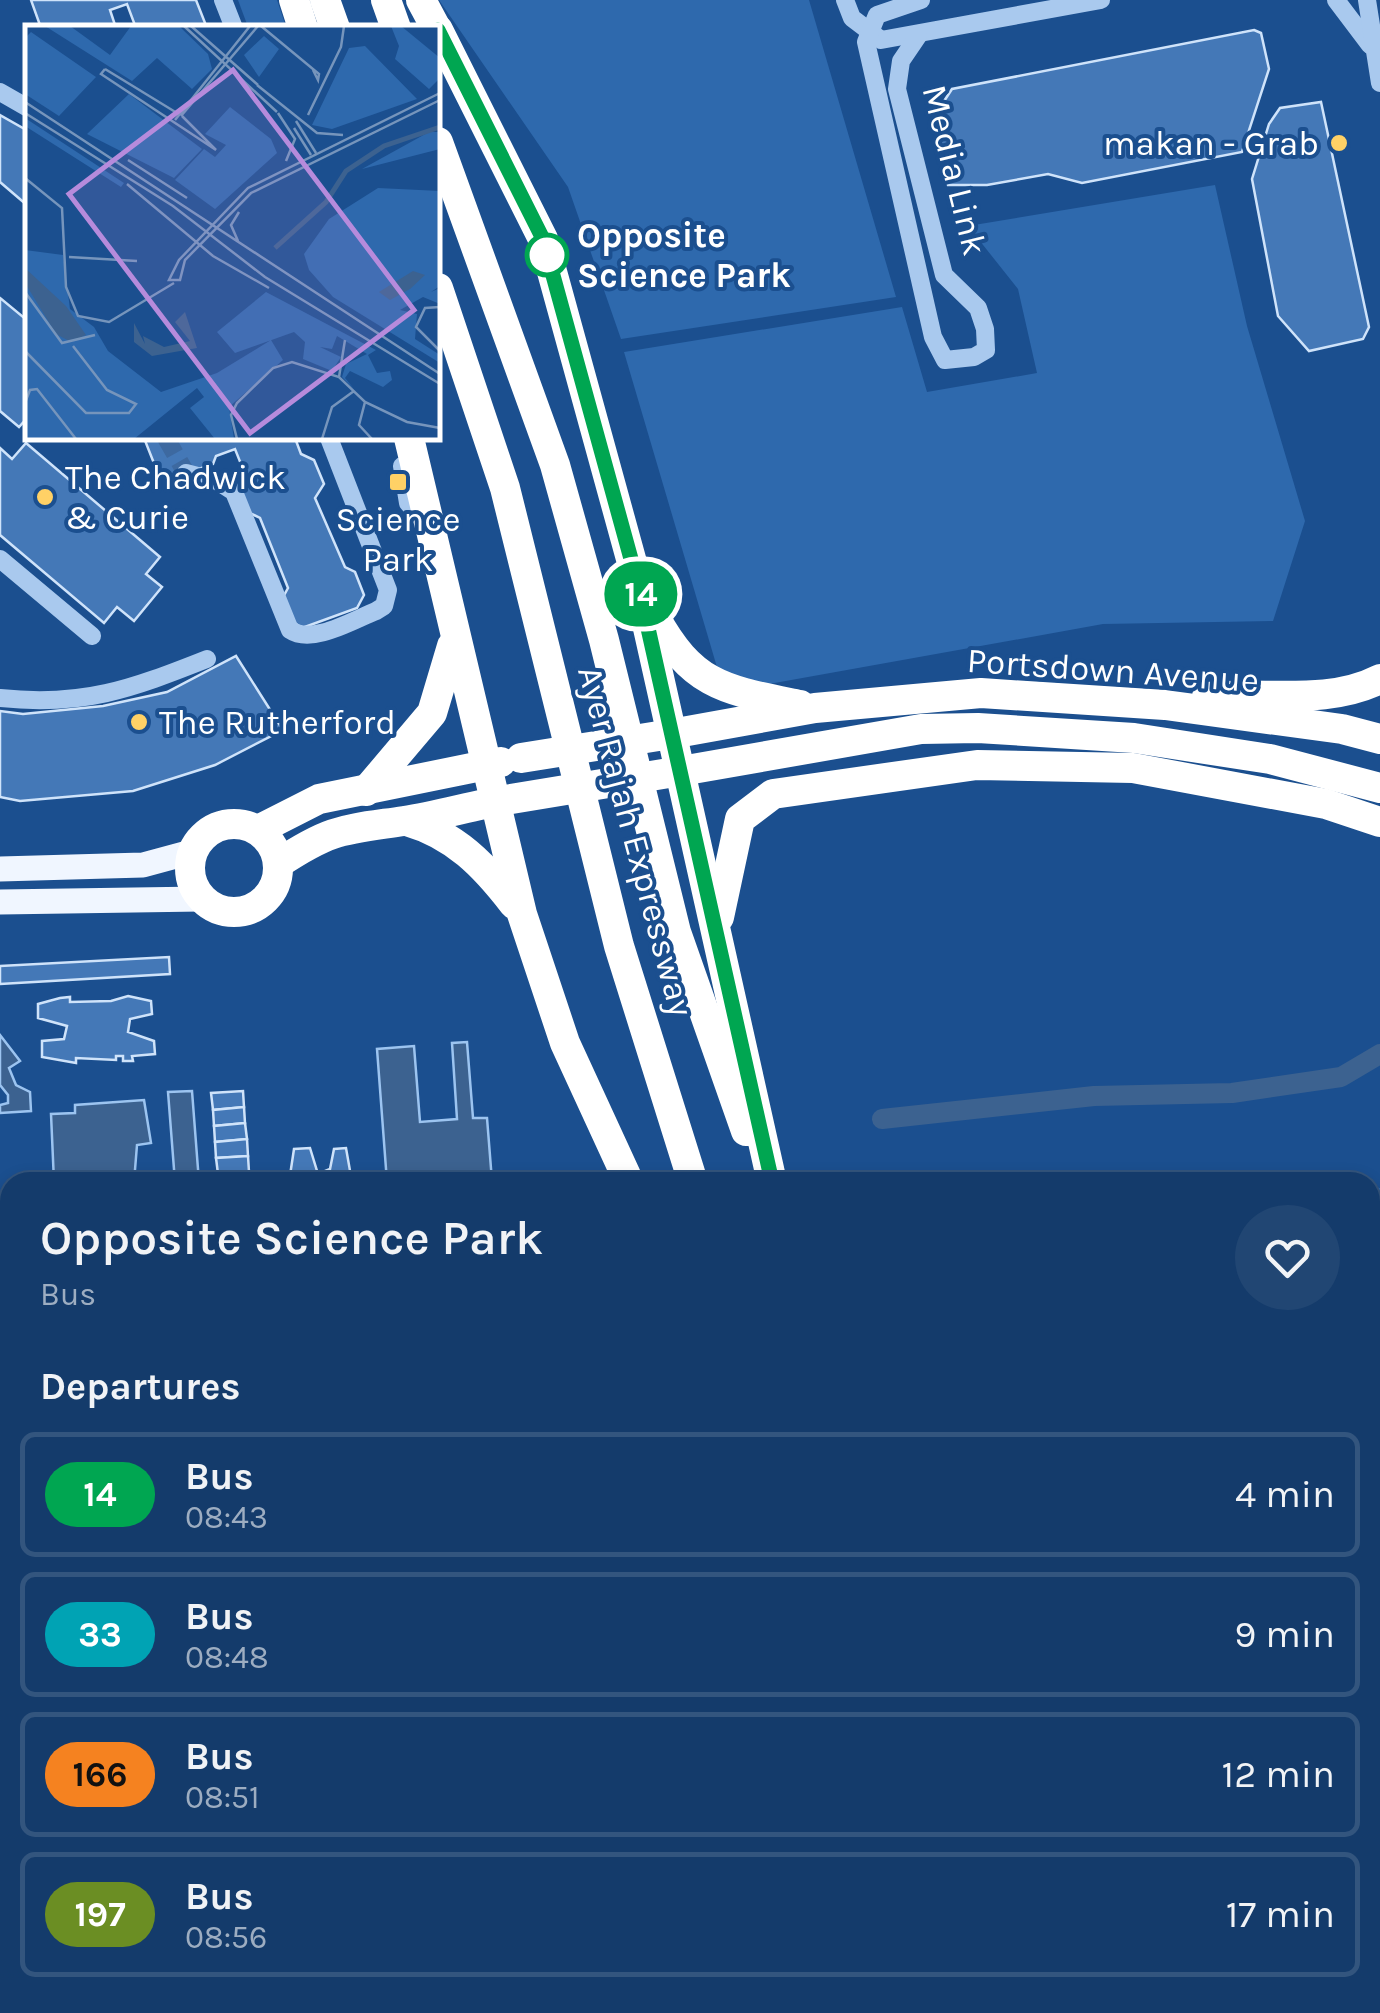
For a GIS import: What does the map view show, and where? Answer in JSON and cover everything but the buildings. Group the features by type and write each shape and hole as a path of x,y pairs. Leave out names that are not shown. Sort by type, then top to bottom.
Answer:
{"highway":[{"path":"294,0 302,25"},
{"path":"325,0 335,25"},
{"path":"386,0 395,25"},
{"path":"421,0 435,25"},
{"path":"440,35 543,239 639,588 770,1172"},
{"name":"Ayer Rajah Expressway","path":"440,148 555,465 604,640 676,932 760,1172"},
{"name":"Ayer Rajah Expressway","path":"440,294 505,488 620,946 689,1172"},
{"path":"407,440 454,639 499,801 522,914 565,1042 624,1172"},
{"path":"639,588 677,658 722,686 815,708"},
{"path":"366,790 432,713 454,639"},
{"path":"1165,705 1209,696 1327,694 1359,690 1380,679"},
{"name":"Portsdown Avenue","path":"260,830 319,799 489,764 815,708 981,692 1165,705 1342,729 1380,739"},
{"name":"Portsdown Avenue","path":"279,864 312,841 351,825 405,821 499,801 921,729 978,728 1134,738 1270,759 1375,790"},
{"path":"716,934 740,818 762,783 803,752"},
{"path":"740,818 774,794 976,766 1133,768 1326,804 1380,822"},
{"path":"405,821 438,830 457,843 491,874 522,914"},
{"path":"243,825 260,830 275,846 279,864 269,892 249,910 229,912 201,899 192,885 192,852 217,828 243,825"}],"main road":[{"path":"0,869 143,865 192,852"},
{"path":"0,902 176,896 201,899"}],"street":[{"path":"223,0 233,25"},
{"path":"846,0 852,18 881,40 918,36"},
{"name":"Media Link","path":"866,32 920,289 938,352 945,360 974,357 986,350 986,329 978,308 944,274 897,89 901,61 918,36 1101,0"},
{"path":"1336,0 1376,54"},
{"path":"1367,0 1380,83"},
{"path":"866,32 877,15 909,1"},
{"path":"0,92 25,106"},
{"path":"186,474 217,480 234,492 290,630 297,635 315,634 376,611 384,606 388,590 330,440"},
{"path":"0,559 92,636"},
{"path":"0,698 42,703 118,694 207,659"}],"shaded area":[{"path":"238,0 277,0 285,25 247,25"},
{"path":"439,0 809,0 896,297 621,339 568,187"},
{"path":"1215,185 1247,326 1305,521 1273,621 1103,624 758,686 719,674 624,352 902,307 927,392 1037,373 1018,289 968,226"},
{"path":"0,1035 20,1061 9,1068 16,1085 30,1092 31,1111 0,1113 0,1105 8,1103 8,1095 0,1085"},
{"path":"467,1042 473,1118 487,1118 491,1172 386,1172 377,1049 414,1046 420,1122 457,1119 452,1043"},
{"path":"192,1091 198,1172 174,1172 168,1092"},
{"path":"144,1100 151,1143 137,1145 135,1172 54,1172 51,1114 75,1113 75,1105"}],"waterway":[{"path":"882,1119 1094,1096 1232,1093 1341,1077 1380,1054"}],"tunnel":[{"path":"167,440 186,473"}],"bus line":[{"name":"14","path":"440,34 543,239 639,588 770,1172"}],"place":[{"name":"makan - Grab","path":"1339,143"},
{"name":"Opposite Science Park","path":"547,255"},
{"name":"Science Park","path":"398,482"},
{"name":"The Chadwick & Curie","path":"45,497"},
{"name":"The Rutherford","path":"139,722"}]}
